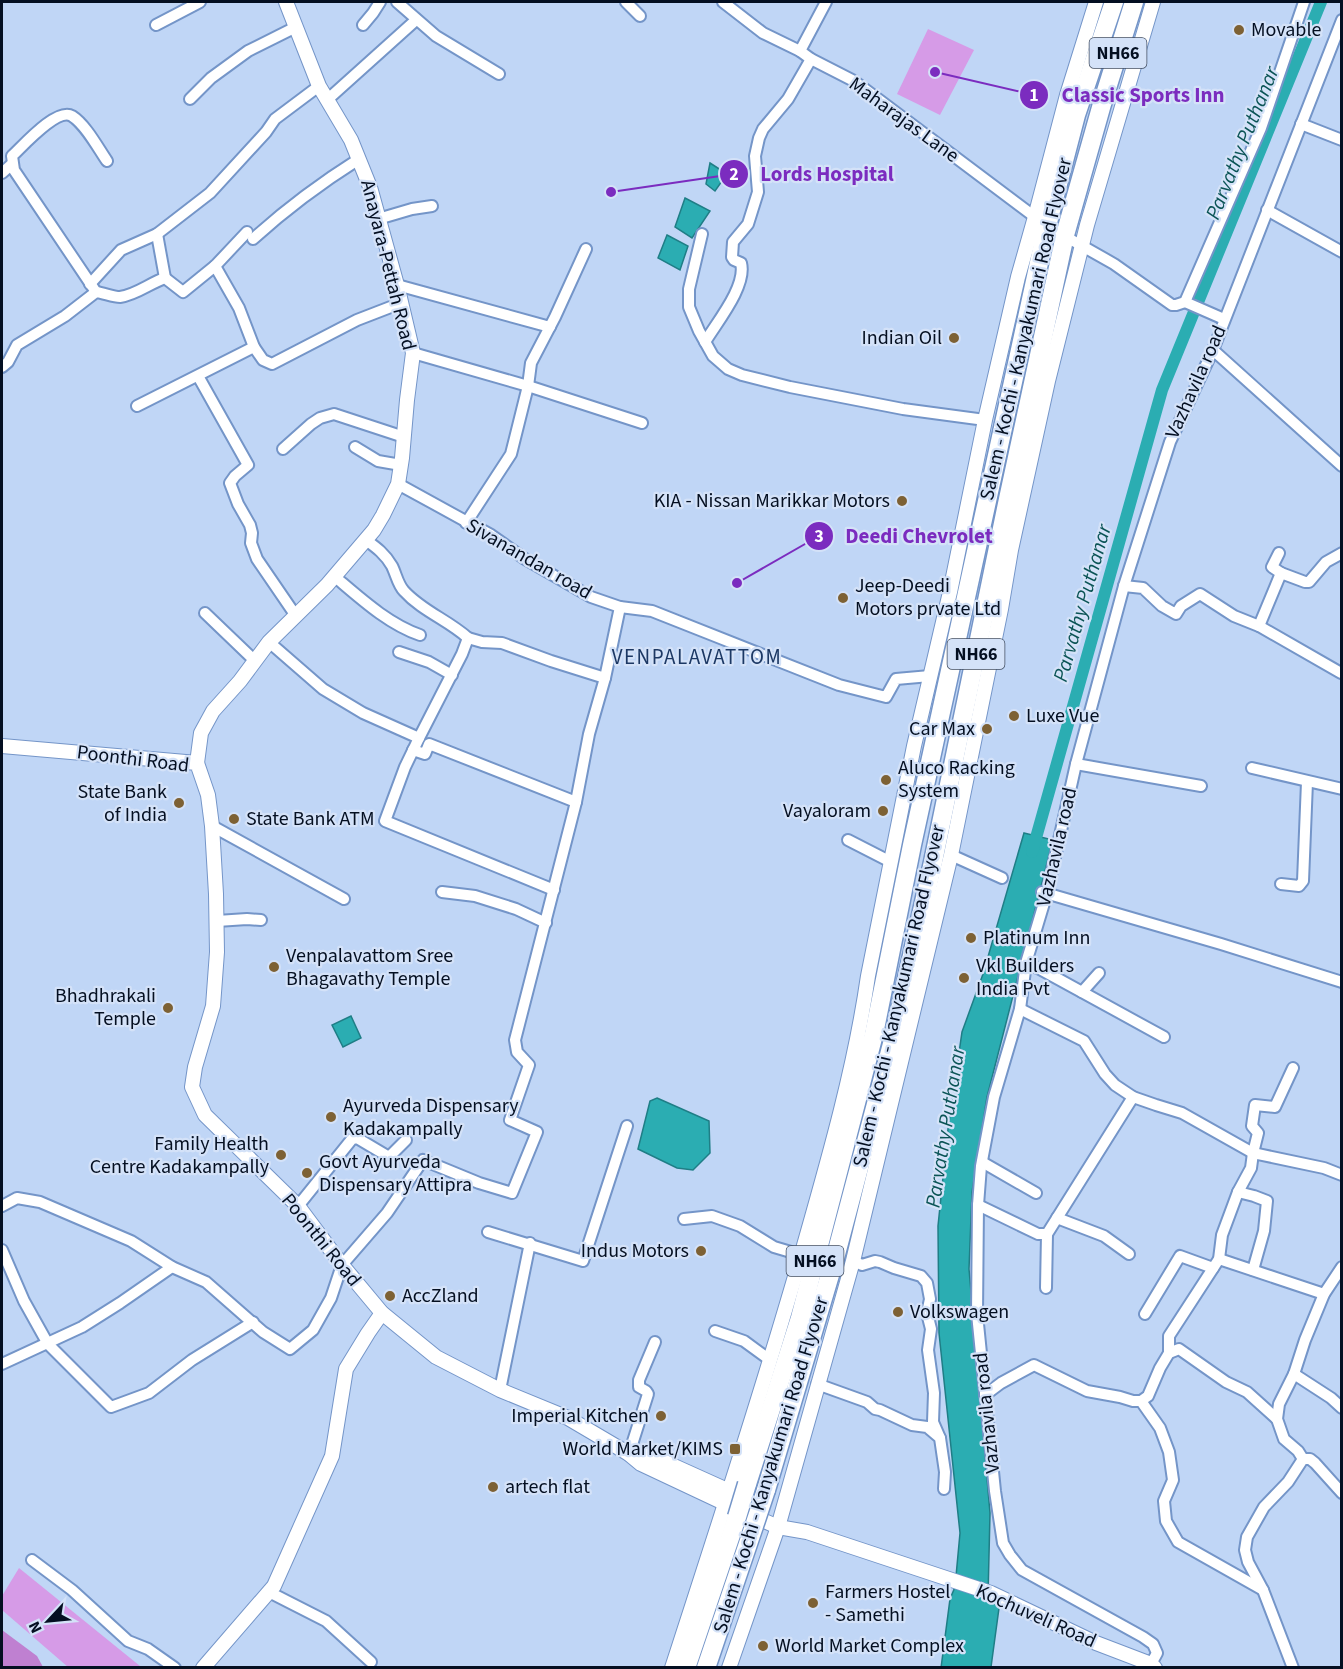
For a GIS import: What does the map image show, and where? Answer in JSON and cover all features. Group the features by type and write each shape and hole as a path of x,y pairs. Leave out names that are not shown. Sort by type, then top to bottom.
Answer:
{"highway":[{"name":"Salem - Kochi - Kanyakumari Road Flyover","path":"686,1668 731,1504 747,1484 800,1318 873,1034 1011,387 1041,222 1114,2"},
{"name":"Salem - Kochi - Kanyakumari Road Flyover","path":"706,1668 766,1490 835,1258 892,1040 933,862 1005,510 1065,235 1134,2"}],"street":[{"path":"156,25 200,2"},
{"name":"Anayara-Pettah Road","path":"197,763 201,733 213,711 269,642 366,540 383,514 398,484 401,465 412,353 397,285 370,187 351,140 319,86 286,2"},
{"path":"363,25 380,2"},
{"path":"397,2 436,36 499,74"},
{"path":"626,2 640,16"},
{"name":"Maharajas Lane","path":"723,2 762,33 854,81 1041,222 1114,264 1172,304 1181,303 1224,319"},
{"path":"800,51 826,2"},
{"path":"672,1668 731,1504 835,1136 985,420 1018,277 1041,222 1067,95 1096,2"},
{"path":"729,1668 779,1520 853,1261 951,855 1027,475 1069,292 1153,2"},
{"path":"1181,303 1262,128 1304,2"},
{"path":"327,100 416,20"},
{"name":"Vazhavila road","path":"1153,1666 1156,1653 1153,1644 1022,1570 1003,1543 977,1314 978,1205 982,1162 994,1097 1020,1009 1026,963 1124,586 1170,442 1213,350 1341,20"},
{"path":"190,99 211,78 248,51 296,27"},
{"path":"705,342 740,284 742,267 741,263 732,257 733,242 748,224 758,192 755,156 759,138 763,129 789,99 811,59"},
{"path":"2,367 8,362 17,345 64,316 93,288 121,250 157,234 210,194 275,119 319,86"},
{"path":"107,161 79,123 72,116 65,114 50,121 12,156 14,170 93,288 120,297 165,278"},
{"path":"1301,124 1341,140"},
{"path":"157,234 165,278 183,292 250,235 324,181 359,159"},
{"path":"2,172 12,164"},
{"path":"378,219 432,206"},
{"path":"1267,210 1341,252"},
{"path":"702,234 689,289 689,307 713,356 728,369 742,375 790,387 903,409 985,420"},
{"path":"466,523 511,454 528,386 531,363 586,249"},
{"path":"215,266 238,308 254,347 263,360 272,364 357,320 401,303"},
{"path":"397,285 549,327"},
{"path":"137,406 254,347"},
{"path":"1213,350 1341,466"},
{"path":"412,353 528,386 642,423"},
{"path":"198,376 248,465 230,483 238,504 250,525 253,550 296,616"},
{"path":"283,449 311,424 320,418 334,414 404,437"},
{"path":"355,447 378,461 401,465"},
{"name":"Sivanandan road","path":"398,484 491,535 525,559 591,597 620,607 652,611 839,686 886,697 896,679 930,676"},
{"path":"366,540 381,551 403,591 423,608 446,621 468,638 482,642 502,643 605,678"},
{"path":"1279,553 1272,567 1281,573 1309,582 1326,562 1341,553"},
{"path":"1259,626 1281,573"},
{"path":"334,576 373,608 406,630 420,634"},
{"path":"1124,586 1143,588 1162,606 1176,614 1181,606 1200,594 1234,616 1259,626 1341,673"},
{"path":"2,1206 17,1198 39,1202 131,1241 172,1267 206,1282 264,1332 290,1348 313,1330 331,1298 342,1265 387,1213 423,1160 479,1183 512,1193 537,1132 510,1120 529,1065 517,1052 514,1040 576,802 620,607"},
{"path":"205,613 255,661"},
{"path":"468,638 452,675 413,750 385,821 554,890"},
{"path":"269,642 323,689 363,713 419,738"},
{"path":"399,652 429,662 452,675"},
{"path":"413,750 425,754 429,744 576,802"},
{"name":"Poonthi Road","path":"2,746 197,763 208,795 212,826 217,921 213,1006 195,1067 192,1087 205,1115 298,1206 342,1265 382,1313 436,1358 500,1390 568,1418 641,1464 731,1504 807,1532"},
{"path":"1076,764 1201,786"},
{"path":"1252,768 1341,789"},
{"path":"1281,884 1299,886 1303,881 1307,782"},
{"path":"212,826 344,898"},
{"path":"848,840 891,862"},
{"path":"951,855 1002,878"},
{"path":"442,892 475,896 516,909 546,923"},
{"path":"1045,892 1341,982"},
{"path":"217,921 261,920"},
{"path":"1026,963 1164,1037"},
{"path":"1082,992 1099,973"},
{"path":"1020,1009 1084,1041 1105,1074 1115,1085 1133,1097 1182,1113 1253,1153 1324,1168 1341,1175"},
{"path":"985,1395 1001,1383 1034,1365 1087,1390 1133,1401 1141,1401 1148,1396 1169,1353 1169,1336 1216,1264 1222,1235 1238,1192 1251,1168 1258,1133 1252,1126 1255,1105 1275,1107 1293,1068"},
{"path":"1046,1288 1047,1234 1133,1097"},
{"path":"488,1232 583,1261 627,1126"},
{"path":"298,1206 352,1139 357,1138 389,1157 406,1140"},
{"path":"982,1162 1036,1193"},
{"path":"1238,1192 1267,1201 1264,1231 1253,1270"},
{"path":"978,1205 1038,1234 1047,1234"},
{"path":"684,1218 712,1216 740,1226 774,1246 801,1255"},
{"path":"1057,1218 1104,1236 1129,1254"},
{"path":"500,1390 530,1244"},
{"path":"3,1256 48,1344 111,1407 149,1394 192,1360 253,1322"},
{"path":"1145,1314 1180,1256 1253,1270 1324,1294"},
{"path":"853,1261 862,1265 875,1261 921,1276 927,1283 930,1299 927,1312 931,1329 928,1350 934,1393 933,1422 940,1438 945,1472 944,1489"},
{"path":"2,1364 82,1327 120,1304 172,1267"},
{"path":"1302,1459 1298,1451 1284,1439 1277,1419 1279,1404 1294,1374 1324,1294 1341,1267"},
{"path":"203,1668 274,1586 332,1456 346,1369 382,1313"},
{"path":"715,1331 744,1341 770,1360"},
{"path":"629,1455 648,1394 639,1387 639,1380 655,1341"},
{"path":"1169,1353 1179,1349 1226,1382 1247,1392 1277,1419"},
{"path":"1294,1374 1341,1408"},
{"path":"818,1384 867,1402 875,1409 912,1425 927,1427 940,1438"},
{"path":"1141,1401 1160,1428 1169,1452 1173,1480 1164,1501 1166,1521 1178,1542 1263,1590"},
{"path":"1293,1668 1245,1550 1247,1538 1264,1507 1287,1482 1302,1459"},
{"path":"1302,1459 1310,1459 1315,1463 1341,1493"},
{"name":"Kochuveli Road","path":"807,1532 984,1591 1096,1643 1153,1666"},
{"path":"32,1560 72,1590 128,1641 148,1649 175,1668"},
{"path":"268,1592 326,1621 371,1662"}],"shaded area":[{"path":"928,29 974,50 940,115 897,94"},
{"path":"710,163 727,174 715,191 706,184"},
{"path":"685,198 710,211 692,238 675,227"},
{"path":"667,235 688,246 680,270 658,258"},
{"path":"1024,833 1053,840 987,1097 972,1192 969,1269 990,1513 988,1597 999,1608 991,1667 941,1668 950,1599 955,1587 960,1533 939,1333 938,1226 948,1129 962,1032 983,974"},
{"path":"351,1016 361,1038 343,1047 332,1025"},
{"path":"657,1098 709,1121 710,1153 693,1170 677,1168 638,1149 650,1101"},
{"path":"19,1568 140,1666 68,1667 2,1610 2,1596"},
{"path":"2,1630 37,1656 43,1667 2,1667"}],"waterway":[{"name":"Parvathy Puthanar","path":"1032,852 1162,390 1321,2"}],"place":[{"name":"Movable","path":"1239,30"},
{"name":"Classic Sports Inn","path":"935,72"},
{"name":"Lords Hospital","path":"611,192"},
{"name":"Indian Oil","path":"954,338"},
{"name":"KIA - Nissan Marikkar Motors","path":"902,501"},
{"name":"Deedi Chevrolet","path":"737,583"},
{"name":"Jeep-Deedi Motors prvate Ltd","path":"843,598"},
{"name":"Luxe Vue","path":"1014,716"},
{"name":"Car Max","path":"987,729"},
{"name":"Aluco Racking System","path":"886,780"},
{"name":"State Bank of India","path":"179,803"},
{"name":"Vayaloram","path":"883,811"},
{"name":"State Bank ATM","path":"234,819"},
{"name":"Platinum Inn","path":"971,938"},
{"name":"Venpalavattom Sree Bhagavathy Temple","path":"274,967"},
{"name":"Vkl Builders India Pvt","path":"964,978"},
{"name":"Bhadhrakali Temple","path":"168,1008"},
{"name":"Ayurveda Dispensary Kadakampally","path":"331,1117"},
{"name":"Family Health Centre Kadakampally","path":"281,1155"},
{"name":"Govt Ayurveda Dispensary Attipra","path":"307,1173"},
{"name":"Indus Motors","path":"701,1251"},
{"name":"AccZland","path":"390,1296"},
{"name":"Volkswagen","path":"898,1312"},
{"name":"Imperial Kitchen","path":"661,1416"},
{"name":"World Market/KIMS","path":"735,1449"},
{"name":"artech flat","path":"493,1487"},
{"name":"Farmers Hostel - Samethi","path":"813,1603"},
{"name":"World Market Complex","path":"763,1646"}],"district":[{"name":"VENPALAVATTOM","path":"697,657"}]}
